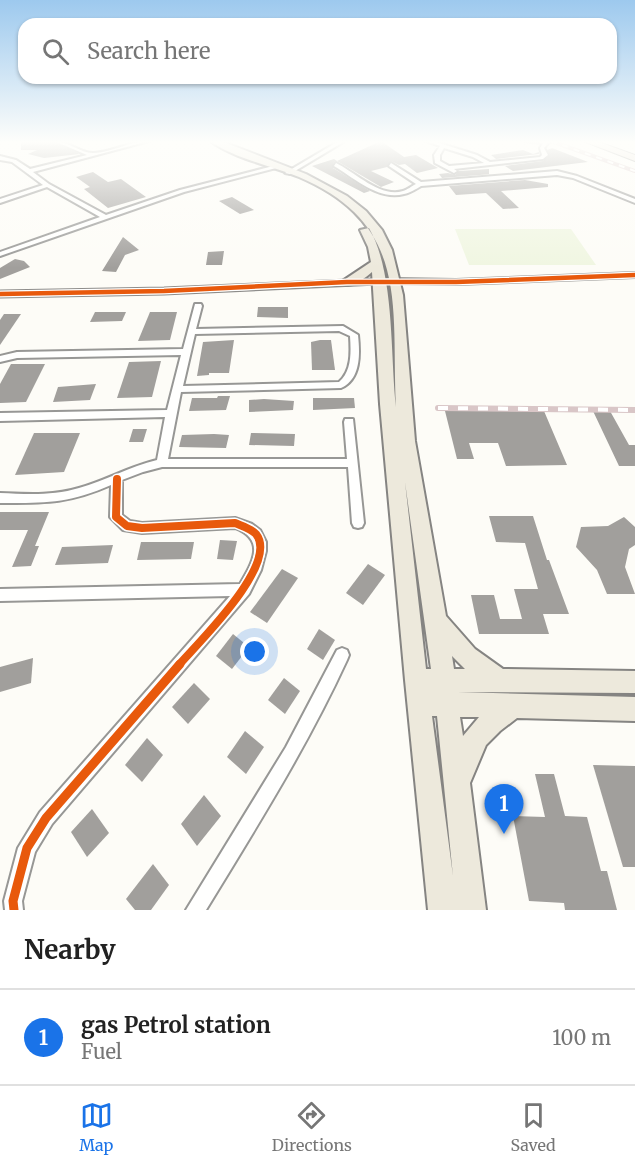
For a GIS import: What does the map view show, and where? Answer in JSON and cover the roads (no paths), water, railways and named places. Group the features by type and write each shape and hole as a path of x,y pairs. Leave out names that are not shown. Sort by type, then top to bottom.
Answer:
{"main road":[{"path":"312,183 349,208 367,232 376,263 388,284 388,404 443,910"},
{"path":"319,183 331,188 357,207 379,234 436,621 471,910"},
{"path":"347,282 359,277 376,263"},
{"path":"436,621 467,657 499,680"},
{"path":"444,692 499,680 635,682"},
{"path":"418,692 444,692 513,707 635,710"},
{"path":"457,785 468,750 479,732 489,722 513,707"}],"street":[{"path":"0,254 182,191 212,183"},
{"path":"370,183 388,193 405,192 420,184 426,183"},
{"path":"588,183 635,201"},
{"path":"0,201 47,185 106,218"},
{"path":"0,294 635,275"},
{"path":"330,284 347,282 388,284"},
{"path":"162,463 171,413 198,306"},
{"path":"177,389 333,386 348,381 353,371 354,335 340,328 191,332"},
{"path":"0,359 17,354 186,352"},
{"path":"0,417 171,413"},
{"path":"349,422 358,523"},
{"path":"0,498 58,498 78,494 136,469 162,463 353,463"},
{"path":"14,910 13,902 27,848 46,818 244,590 261,554 260,542 245,525 235,523 142,528 127,526 116,517 117,479"},
{"path":"0,595 244,590"},
{"path":"195,910 250,823 324,694 342,655"}],"railway":[{"path":"438,408 635,410"}],"place":[{"name":"gas Petrol station","path":"504,834"}]}
